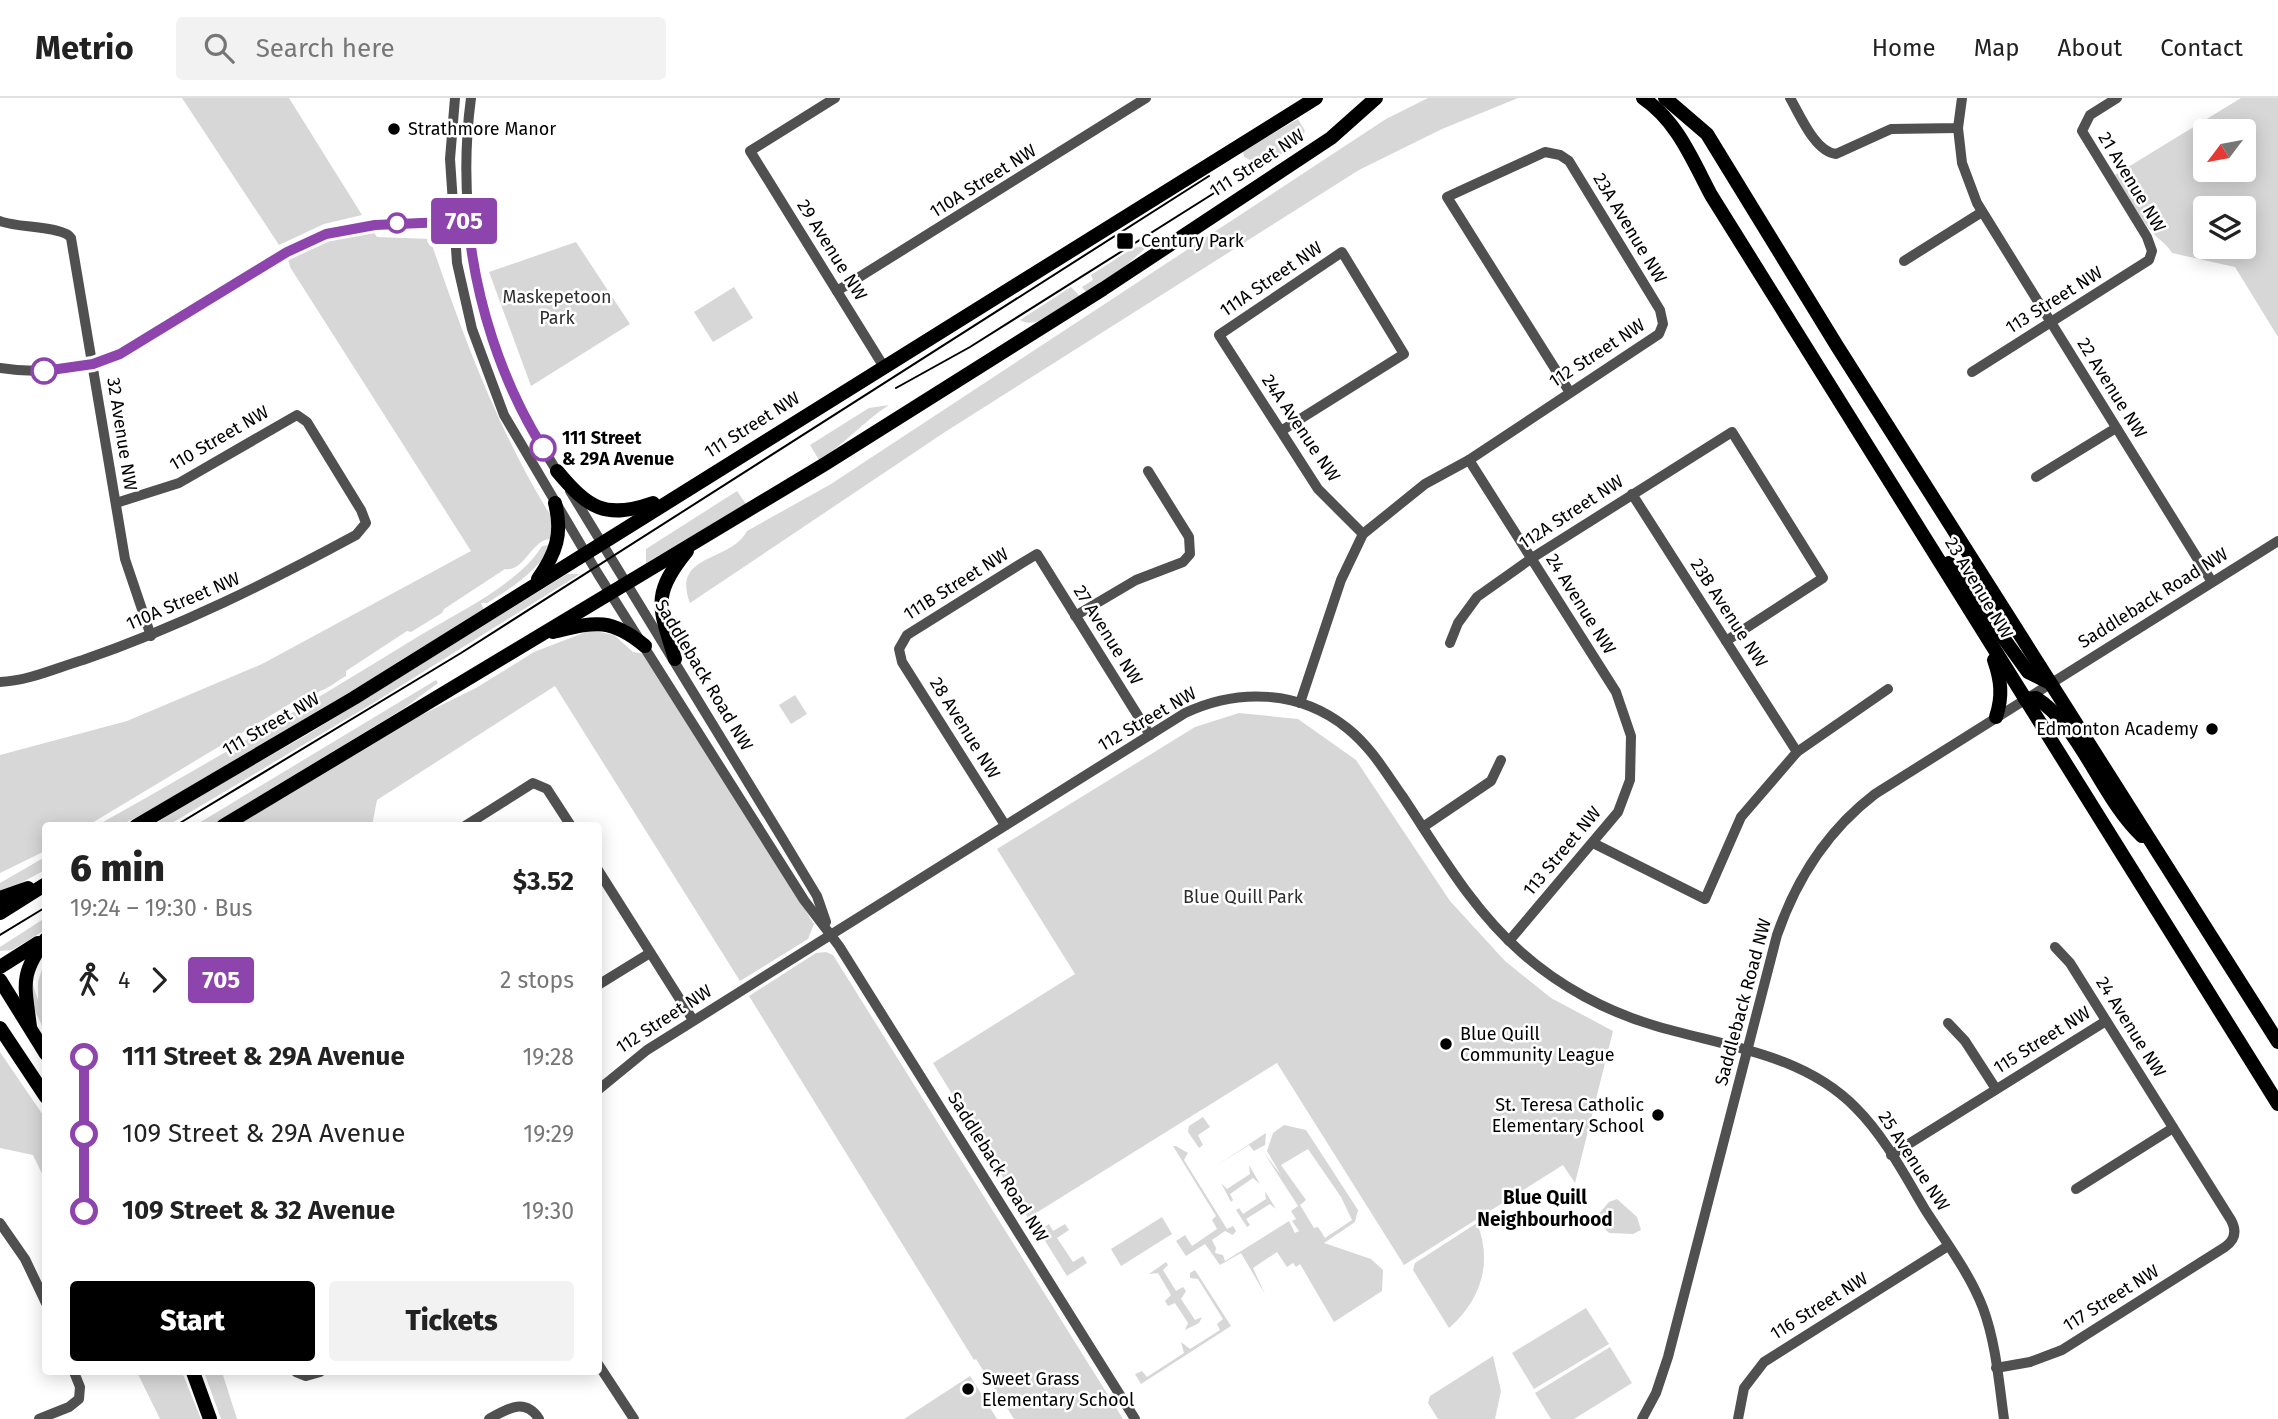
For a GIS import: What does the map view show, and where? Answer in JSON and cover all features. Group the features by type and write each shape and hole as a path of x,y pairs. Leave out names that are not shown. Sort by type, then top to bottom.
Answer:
{"main road":[{"name":"111 Street NW","path":"143,822 354,698 584,552 1316,98"},
{"name":"111 Street NW","path":"230,822 694,543 1103,289 1331,138 1376,98"},
{"name":"23 Avenue NW","path":"1643,98 1662,111 1675,129 1711,195 2276,1096"},
{"name":"23 Avenue NW","path":"1665,98 1707,134 2050,683 2278,1041"},
{"path":"557,471 582,498 607,511 633,510 675,496"},
{"path":"535,584 552,559 557,543 559,523 555,503"},
{"path":"1927,538 1962,577 2031,676 2050,683"},
{"path":"675,659 659,602 667,578 694,543"},
{"path":"542,634 595,622 614,625 645,646"},
{"path":"1984,632 2000,677 2001,701 1996,717"},
{"path":"2025,699 2036,698 2056,718 2126,821 2158,851"},
{"path":"0,898 42,883"},
{"path":"0,913 42,885"},
{"path":"0,967 42,941"},
{"path":"30,1027 25,976 28,963 42,944"},
{"path":"0,980 42,1047"},
{"path":"3,1034 42,1091"},
{"path":"194,1375 210,1419"}],"street":[{"name":"Saddleback Road NW","path":"455,98 450,159 453,221 465,299 491,384 519,444 584,552 804,900 831,934 1135,1419"},
{"name":"Saddleback Road NW","path":"471,98 467,151 468,221 476,277 497,348 526,418 817,896 831,934"},
{"name":"29 Avenue NW","path":"835,98 750,151 884,367"},
{"name":"110A Street NW","path":"837,291 1146,98"},
{"path":"1790,98 1819,146 1831,154 1840,153 1871,136 1891,129 1958,128 1962,98"},
{"name":"21 Avenue NW","path":"2118,98 2090,115 2082,126 2086,142 2149,242 2151,256"},
{"name":"22 Avenue NW","path":"1958,128 1962,163 1982,212 2212,582"},
{"name":"23A Avenue NW","path":"1569,391 1447,197 1545,152 1560,155 1569,161 1653,299 1664,324"},
{"path":"1904,261 1982,212"},
{"name":"32 Avenue NW","path":"0,221 23,228 59,230 69,234 129,576 150,636"},
{"path":"0,368 57,371 93,364 133,347 287,252 326,234 375,225 468,221"},
{"name":"111A Street NW","path":"1219,335 1342,252 1404,354 1281,432"},
{"name":"113 Street NW","path":"1972,372 2142,266 2151,256"},
{"name":"112 Street NW","path":"602,1086 629,1062 693,1020 1185,713 1224,699 1265,696 1300,703 1341,580 1363,534 1425,484 1469,460 1569,391 1659,334 1664,324"},
{"name":"24A Avenue NW","path":"1219,335 1318,489 1363,534"},
{"name":"110 Street NW","path":"116,503 179,483 288,419 300,416 307,422 361,510 366,523"},
{"path":"2036,477 2116,428"},
{"name":"112A Street NW","path":"1450,643 1458,623 1476,597 1532,558 1732,432 1823,578 1726,641"},
{"name":"24 Avenue NW","path":"1469,460 1616,692 1631,736"},
{"path":"1075,616 1136,580 1183,562 1191,554 1189,537 1148,471"},
{"name":"23B Avenue NW","path":"1632,494 1797,752"},
{"name":"110A Street NW","path":"0,682 31,677 150,636 257,588 356,535 366,523"},
{"name":"Saddleback Road NW","path":"1642,1419 1663,1376 1780,926 1794,892 1819,851 1851,815 1875,794 2278,541"},
{"name":"27 Avenue NW","path":"1037,554 1150,735"},
{"name":"111B Street NW","path":"899,649 907,635 1037,554"},
{"name":"28 Avenue NW","path":"899,649 902,662 1005,825"},
{"path":"1593,843 1705,899 1741,817 1797,752 1888,689"},
{"name":"25 Avenue NW","path":"1300,703 1336,720 1366,745 1477,906 1509,941 1541,969 1606,1007 1655,1026 1796,1067 1831,1086 1866,1119 1948,1246 1983,1308 2004,1419"},
{"name":"113 Street NW","path":"1509,941 1618,812 1630,780 1631,736"},
{"path":"1423,827 1491,781 1501,760"},
{"path":"471,822 521,788 536,783 551,794 568,822"},
{"path":"602,876 693,1020"},
{"name":"24 Avenue NW","path":"2055,947 2070,963 2231,1220 2234,1237"},
{"path":"602,983 650,953"},
{"name":"115 Street NW","path":"1891,1155 2106,1020"},
{"name":"115 Street NW","path":"1948,1023 1965,1041 1996,1089"},
{"path":"2076,1189 2173,1128"},
{"path":"0,1223 24,1259 42,1295"},
{"name":"117 Street NW","path":"1996,1368 2030,1362 2062,1350 2225,1247 2234,1237"},
{"name":"116 Street NW","path":"1738,1419 1744,1388 1764,1362 1948,1246"},
{"path":"602,1370 634,1419"},
{"path":"39,1419 69,1407 79,1399 80,1387 75,1375"},
{"path":"489,1419 514,1406 533,1410 539,1419"}],"green space":[{"path":"182,98 289,98 362,215 324,224 279,245"},
{"path":"1428,98 1518,98 1442,129 1359,170 945,432 690,603 686,587 688,575 705,560 739,541 747,531 831,484 1386,119"},
{"path":"2241,98 2278,98 2278,337 2235,267 2199,259 2256,259 2256,196 2193,196 2193,258 2172,253 2142,220 2115,175 2193,127 2193,182 2256,182 2256,119 2207,119"},
{"path":"1298,119 1305,131 1296,145 1262,166 1244,157 1243,151"},
{"path":"373,231 377,237 430,239 469,348 499,419 554,521 553,539 539,543 518,565 505,569 444,609 442,613 411,632 407,631 346,671 346,676 333,685 308,693 94,822 42,822 42,852 0,873 0,755 127,721 262,664 471,551 290,267 288,259 308,249 350,235"},
{"name":"Maskepetoon Park","path":"576,242 630,324 531,386 489,272"},
{"path":"1149,245 1123,268 1086,292 1082,287 1093,280 1091,275 1133,248"},
{"path":"734,287 753,318 713,342 694,312"},
{"path":"1071,287 1080,296 1059,310 1042,320 1020,320"},
{"path":"889,405 819,460 810,445 869,408"},
{"path":"737,491 746,504 646,563 646,549"},
{"path":"549,545 550,549 537,566 487,603 481,603 484,610 356,690 143,814 127,822 103,822 486,597 518,573 542,546"},
{"path":"567,574 580,574 375,702 174,822 158,822 188,802 305,736"},
{"path":"591,630 614,635 633,652 645,654 814,924 808,939 740,981 555,686 377,800 373,822 243,822 413,719 476,688 534,652"},
{"path":"436,680 438,683 403,709 217,822 201,822"},
{"path":"795,695 807,714 791,724 779,705"},
{"name":"Blue Quill Park","path":"1239,713 1298,719 1356,760 1450,901 1505,961 1551,998 1613,1031 1575,1183 1563,1165 1404,1265 1277,1063 1028,1218 933,1063 1075,974 997,849 1195,727"},
{"path":"42,859 42,872 0,894 0,883"},
{"path":"42,920 42,932 12,950 0,951 0,947"},
{"path":"826,952 833,955 1123,1419 1014,1419 976,1359 974,1360 749,996 816,953"},
{"path":"42,969 42,1026 33,1007 32,982 38,1000 38,982"},
{"path":"0,1052 42,1114 42,1174 33,1155 0,1148"},
{"path":"1203,1117 1210,1127 1198,1135 1203,1145 1199,1148 1188,1132 1189,1126"},
{"path":"1284,1125 1306,1130 1358,1210 1355,1222 1324,1243 1371,1259 1383,1270 1382,1291 1334,1322 1300,1264 1296,1267 1293,1263 1287,1267 1277,1252 1253,1268 1265,1294 1241,1253 1220,1265 1205,1244 1186,1256 1176,1241 1185,1235 1192,1246 1217,1229 1212,1220 1216,1216 1173,1146 1188,1153 1184,1160 1227,1229 1233,1226 1236,1231 1233,1235 1225,1231 1212,1240 1215,1253 1223,1255 1225,1261 1289,1221 1295,1233 1299,1231 1292,1221 1296,1219 1291,1211 1298,1206 1264,1153 1281,1175 1267,1151 1273,1133","holes":["1308,1149 1341,1197 1352,1220 1325,1238 1318,1227 1314,1228 1300,1205 1306,1200 1281,1165"]},
{"path":"1266,1133 1265,1145 1254,1151 1249,1145 1214,1167"},
{"path":"1249,1165 1260,1184 1253,1178 1230,1194 1233,1200 1231,1202 1221,1183 1227,1189 1250,1174"},
{"path":"1265,1191 1276,1209 1270,1204 1246,1219 1250,1225 1247,1227 1236,1210 1239,1208 1243,1214 1266,1199"},
{"path":"1617,1199 1637,1217 1641,1230 1633,1234 1609,1233 1600,1224 1598,1215 1609,1202"},
{"path":"1162,1217 1172,1234 1121,1266 1111,1249"},
{"path":"1477,1223 1484,1252 1481,1280 1469,1305 1449,1328 1413,1270 1415,1263"},
{"path":"1049,1224 1053,1231 1065,1224 1069,1230 1057,1238 1073,1262 1083,1256 1087,1263 1067,1276 1039,1231"},
{"path":"1166,1262 1168,1265 1163,1270 1176,1291 1183,1287 1186,1291 1181,1299 1195,1320 1202,1317 1199,1323 1185,1330 1188,1323 1175,1303 1168,1306 1165,1301 1171,1295 1158,1273 1149,1274"},
{"path":"1195,1270 1231,1326 1141,1384 1135,1374 1142,1371 1147,1377 1184,1353 1181,1342 1190,1349 1220,1330 1217,1324 1223,1319 1198,1279 1190,1278 1190,1273"},
{"path":"1586,1308 1609,1344 1534,1389 1512,1353"},
{"path":"1610,1347 1632,1383 1574,1419 1551,1419 1535,1393"},
{"path":"1493,1356 1501,1391 1495,1419 1438,1419 1428,1403 1430,1396"},
{"path":"138,1375 183,1375 201,1419 160,1419"},
{"path":"205,1375 223,1375 237,1419 221,1419"},
{"path":"970,1376 997,1419 904,1419"}],"tram line":[{"path":"182,822 461,653 1209,176"},
{"path":"896,388 970,347 1219,190"},
{"path":"0,935 42,909"}],"bus line":[{"name":"705","path":"44,371 76,368 120,354 287,252 326,234 375,225 468,221 476,277 489,326 520,407 543,448"}],"place":[{"name":"Strathmore Manor","path":"394,129"},
{"name":"Century Park","path":"1125,241"},
{"name":"111 Street & 29A Avenue","path":"543,448"},
{"name":"Edmonton Academy","path":"2212,729"},
{"name":"Blue Quill Community League","path":"1446,1044"},
{"name":"St. Teresa Catholic Elementary School","path":"1658,1115"},
{"name":"Sweet Grass Elementary School","path":"968,1389"}],"district":[{"name":"Blue Quill Neighbourhood","path":"1545,1208"}]}
